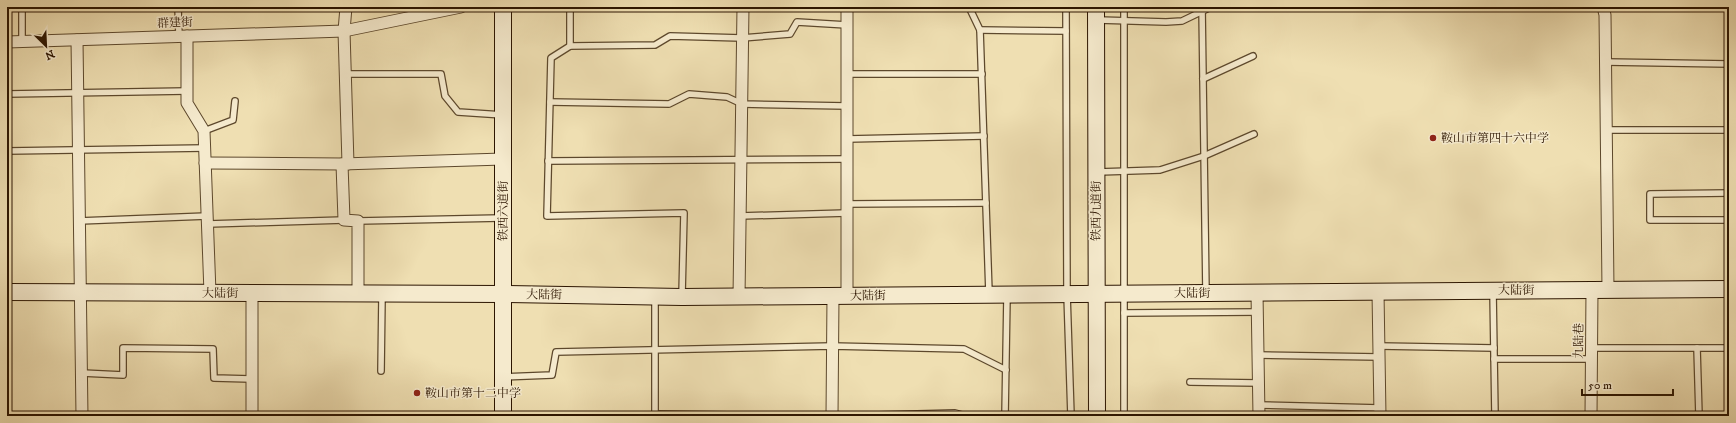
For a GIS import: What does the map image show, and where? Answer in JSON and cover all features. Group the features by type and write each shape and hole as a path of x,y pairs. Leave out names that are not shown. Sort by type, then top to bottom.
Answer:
{"street":[{"path":"346,7 344,31 346,74 344,220 358,221 358,293"},
{"name":"群建街","path":"7,42 344,31 461,7"},
{"name":"铁西六道街","path":"503,7 503,416"},
{"path":"739,297 743,7"},
{"path":"832,416 832,346 840,296 847,208 847,7"},
{"name":"九陆巷","path":"1591,416 1592,354 1600,290 1606,130 1605,15 1603,7"},
{"name":"铁西九道街","path":"1096,13 1096,416"},
{"path":"183,36 187,103 204,130 210,293"},
{"path":"77,40 79,221 82,292 82,416"},
{"path":"205,163 345,164 503,159"},
{"name":"大陆街","path":"7,292 382,293 739,297 1729,289"},
{"path":"1378,292 1380,412"},
{"path":"252,293 252,416"},
{"path":"1257,293 1258,410"}],"lane":[{"path":"22,7 22,42"},
{"path":"178,7 183,36"},
{"path":"570,7 570,46"},
{"path":"969,7 980,30 989,295"},
{"path":"1066,7 1067,294 1070,416"},
{"path":"1124,7 1124,416"},
{"path":"1096,13 1124,20 1182,21 1202,9 1211,7"},
{"path":"1202,9 1206,293"},
{"path":"682,297 684,213 547,216 551,58 570,46 655,45 670,36 742,38 790,34 797,22 847,25"},
{"path":"980,30 1066,30"},
{"path":"1203,79 1253,56"},
{"path":"1606,62 1729,64"},
{"path":"346,74 441,74 446,96 458,112 503,115"},
{"path":"847,74 982,74"},
{"path":"7,94 187,91"},
{"path":"550,102 669,104 689,94 727,97 742,104 847,106"},
{"path":"204,130 233,120 235,101"},
{"path":"1606,130 1729,130"},
{"path":"1096,172 1160,170 1204,156 1254,134"},
{"path":"847,138 984,136"},
{"path":"7,150 205,148"},
{"path":"548,161 741,161 847,159"},
{"path":"1729,193 1650,194 1650,220 1729,220"},
{"path":"740,216 847,208 986,203"},
{"path":"358,221 503,218"},
{"path":"79,221 344,220"},
{"path":"1493,290 1495,416"},
{"path":"381,371 382,293"},
{"path":"1005,416 1007,295"},
{"path":"655,297 655,415 806,416"},
{"path":"1124,313 1257,312"},
{"path":"503,378 552,375 556,352 832,346 964,349 1006,370"},
{"path":"82,373 123,375 123,348 213,349 214,378 251,379"},
{"path":"1258,355 1494,348"},
{"path":"1697,348 1699,416"},
{"path":"1494,359 1697,348 1729,348"},
{"path":"1190,382 1258,383"},
{"path":"1258,410 1380,412"},
{"path":"842,416 955,413 966,416"}],"place":[{"name":"鞍山市第四十六中学","path":"1433,138"},
{"name":"鞍山市第十二中学","path":"417,393"}]}
